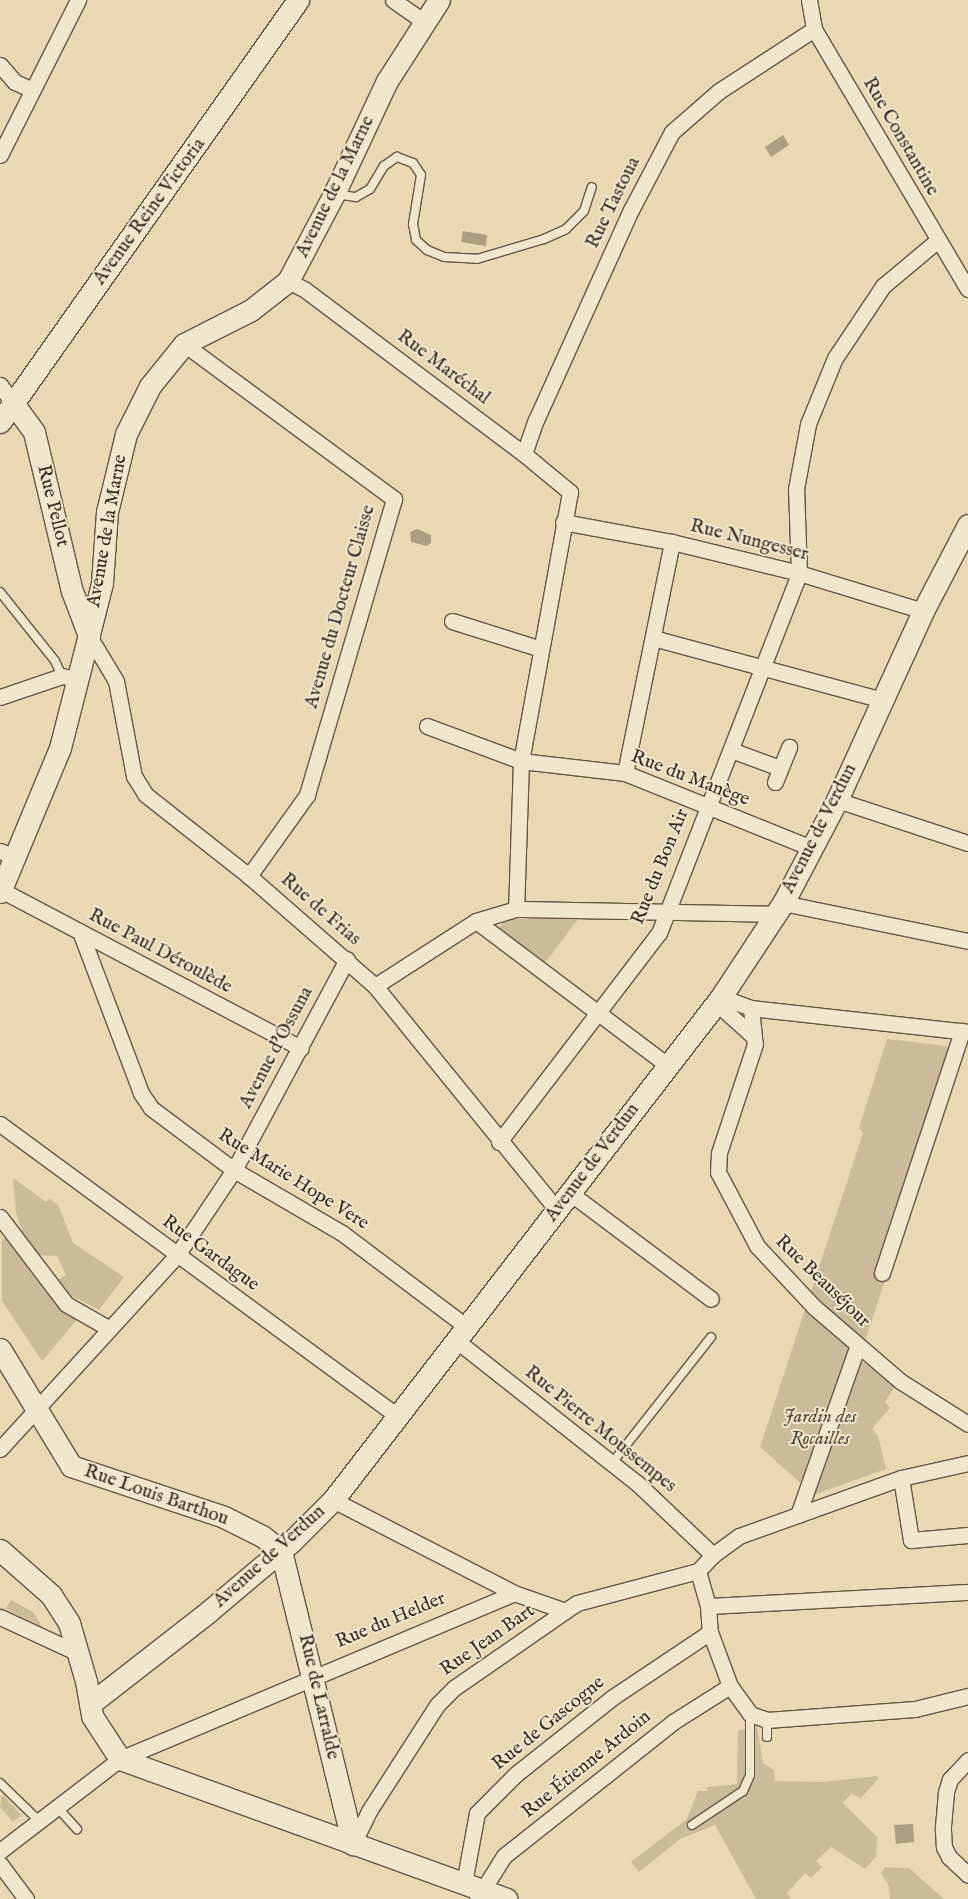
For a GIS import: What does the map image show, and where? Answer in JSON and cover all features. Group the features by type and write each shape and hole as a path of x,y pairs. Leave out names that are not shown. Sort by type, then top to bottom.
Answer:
{"main road":[{"name":"Avenue Reine Victoria","path":"0,422 298,0"},
{"name":"Avenue de la Marne","path":"0,891 8,854 60,748 70,677 89,636 102,583 107,512 126,434 150,386 184,344 251,310 288,281 334,194 387,81 439,0"},
{"name":"Rue Pellot","path":"13,403 34,432 72,591 89,636"},
{"name":"Avenue de Verdun","path":"90,1704 281,1551 333,1500 463,1335 667,1065 721,997 779,908 812,848 837,800 923,611 968,525"},
{"name":"Rue Louis Barthou","path":"0,1349 35,1410 71,1466 224,1517 262,1536 281,1551"},
{"path":"0,1550 51,1595 69,1623 78,1653 92,1716 120,1759 353,1844 475,1891 506,1899"},
{"name":"Rue de Larralde","path":"281,1551 310,1662 311,1676 353,1844"},
{"path":"320,1832 335,1826 346,1810"}],"street":[{"path":"0,155 78,0"},
{"path":"393,0 425,22"},
{"name":"Rue Constantine","path":"810,0 814,29 968,289"},
{"name":"Rue Tastoua","path":"524,454 536,420 624,228 672,132 719,91 814,29"},
{"path":"0,65 15,82 32,90"},
{"path":"799,573 796,489 808,424 828,374 835,358 883,286 938,240"},
{"name":"Rue Maréchal","path":"288,281 304,289 524,454 570,492 563,522"},
{"name":"Avenue du Docteur Claisse","path":"184,344 394,499 307,795 250,876"},
{"name":"Rue Pellot","path":"0,385 13,403"},
{"path":"516,909 521,761 563,522"},
{"name":"Rue Nungesser","path":"563,522 672,542 799,573 923,611"},
{"path":"626,773 672,542"},
{"name":"Rue du Bon Air","path":"499,1142 599,1015 659,933 799,573"},
{"path":"452,621 541,649"},
{"name":"Rue de Frias","path":"89,636 116,681 134,776 146,795 250,876 347,960 374,986 499,1142 564,1201 711,1299"},
{"path":"652,638 764,666 882,700"},
{"path":"0,697 70,677"},
{"name":"Rue du Manège","path":"427,726 521,761 626,773 812,848"},
{"path":"731,750 778,775 789,747"},
{"path":"837,800 968,843"},
{"name":"Rue Paul Déroulède","path":"0,891 301,1048"},
{"path":"374,986 476,921 516,909 667,910 779,908 968,941"},
{"path":"476,921 667,1065"},
{"name":"Rue Marie Hope Vere","path":"81,934 141,1092 151,1108 234,1170 342,1233 463,1335"},
{"name":"Avenue d'Ossuna","path":"0,1449 108,1328 177,1255 234,1170 347,960"},
{"path":"754,1037 722,1008 721,997 751,1008 965,1031 882,1273"},
{"name":"Rue Beauséjour","path":"751,1008 755,1044 719,1153 718,1172 757,1246 814,1307 900,1381 968,1424"},
{"name":"Rue Gardague","path":"0,1124 398,1416"},
{"path":"0,1216 66,1304 108,1328"},
{"name":"Rue Pierre Moussempes","path":"463,1335 612,1463 713,1555"},
{"path":"798,1515 858,1345"},
{"path":"968,1463 901,1478 739,1536 713,1555 698,1571 708,1606 710,1632 730,1686 750,1714 767,1720 915,1709 968,1696"},
{"path":"901,1478 911,1540 968,1535"},
{"path":"333,1500 514,1593 565,1611"},
{"name":"Rue Jean Bart","path":"353,1844 368,1811 437,1705 454,1688 577,1604 698,1571"},
{"path":"708,1606 968,1592"},
{"name":"Rue du Helder","path":"0,1851 120,1759 311,1676 514,1593"},
{"path":"0,1617 78,1653"},
{"name":"Rue de Gascogne","path":"475,1891 477,1813 516,1774 613,1697 710,1632"},
{"name":"Rue Étienne Ardoin","path":"475,1891 504,1856 673,1722 730,1686"},
{"path":"968,1760 950,1779 943,1830 944,1847 949,1857 968,1875"},
{"path":"0,1864 26,1899"}],"lane":[{"path":"334,194 356,197 370,189 384,166 397,157 413,163 421,175 413,224 416,240 427,250 444,257 477,259 544,239 566,229 584,211 592,187"},
{"path":"0,592 70,677"},
{"path":"612,1463 710,1337"},
{"path":"692,1825 743,1791 750,1775 750,1714"},
{"path":"767,1720 767,1737"},
{"path":"0,1783 39,1821"},
{"path":"57,1807 77,1829"}],"green space":[{"path":"507,919 578,919 545,963 497,930"},
{"name":"Jardin des Rocailles","path":"887,1039 962,1048 859,1359 895,1386 885,1402 890,1408 872,1429 878,1436 886,1469 814,1495 760,1447 863,1133 859,1128"},
{"path":"13,1178 46,1202 50,1199 58,1205 73,1243 124,1277 99,1310 66,1293 56,1281 66,1275 57,1256 37,1255 25,1241 16,1212"},
{"path":"7,1234 80,1316 42,1361 2,1301 2,1240"},
{"path":"11,1600 33,1612 43,1628 6,1609"},
{"path":"757,1726 763,1763 774,1770 775,1781 823,1782 877,1776 878,1779 861,1798 851,1794 843,1803 877,1837 876,1857 865,1869 831,1847 816,1861 822,1867 811,1878 805,1873 787,1893 791,1899 756,1899 715,1825 680,1839 639,1872 631,1862 687,1819 698,1791 707,1791 707,1787 737,1784 738,1731"},
{"path":"2,1794 21,1815 13,1822 0,1807"},
{"path":"885,1867 909,1868 944,1899 890,1899 889,1886 881,1873"}],"shaded area":[{"path":"783,135 789,145 771,157 765,147"},
{"path":"463,231 487,235 486,246 461,242"},
{"path":"417,529 431,535 431,543 427,546 411,542 410,532"},
{"path":"913,1824 914,1842 896,1844 894,1825"}]}
